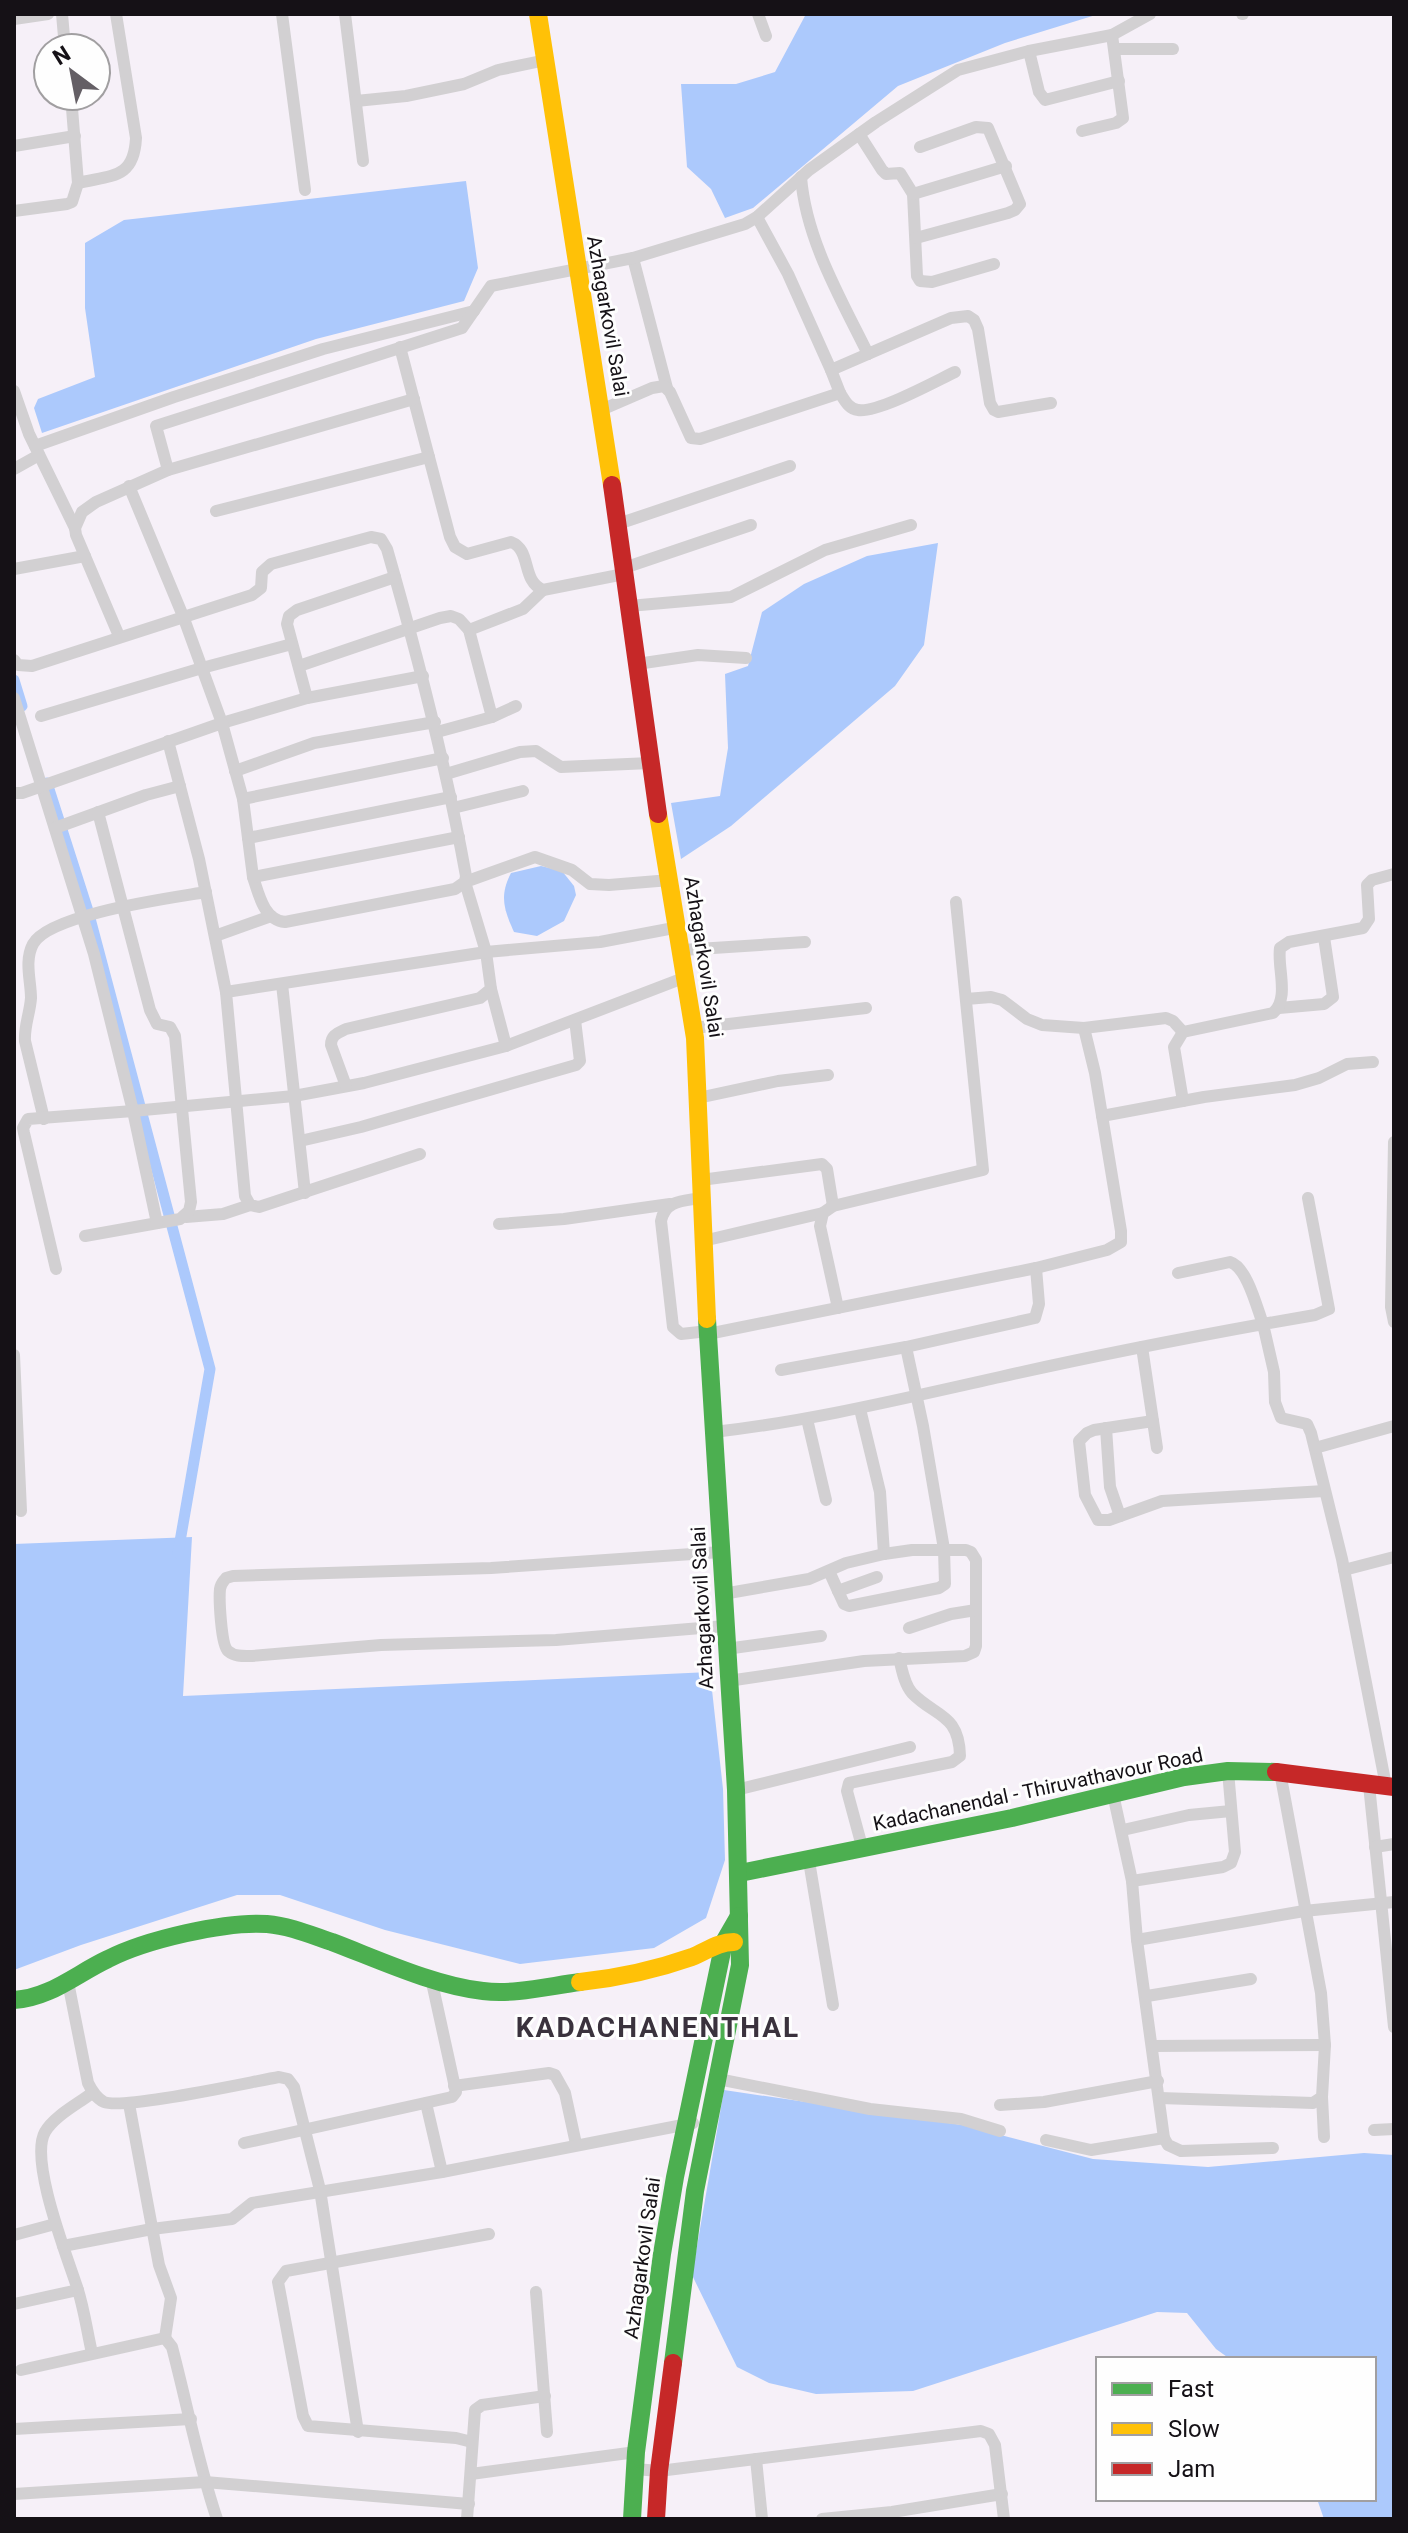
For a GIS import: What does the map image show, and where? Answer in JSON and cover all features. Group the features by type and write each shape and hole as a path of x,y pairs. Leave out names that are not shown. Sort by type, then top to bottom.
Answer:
{"main road":[{"name":"Azhagarkovil Salai","path":"540,15 618,524 650,763 694,1028 708,1333 740,1873 739,1916 675,2177 662,2254 636,2460 632,2519"},
{"name":"Kadachanendal - Thiruvathavour Road","path":"740,1873 863,1850 1184,1777 1228,1771 1280,1772 1383,1786"},
{"path":"14,2000 31,1999 48,1993 132,1948 220,1927 266,1924 292,1928 431,1978 482,1991 624,1977 732,1942"},
{"name":"Azhagarkovil Salai","path":"656,2519 659,2471 695,2191 740,1965 732,1942"}],"street":[{"path":"14,19 48,14"},
{"path":"78,183 119,173 129,167 135,156 136,138 116,14"},
{"path":"282,14 305,190"},
{"path":"345,14 363,161"},
{"path":"758,14 766,36"},
{"path":"168,470 156,426 462,328 491,286 633,258 723,233 757,217 801,177 859,134 958,70 1029,51 1112,35 1150,14"},
{"path":"1082,131 1116,123 1123,118 1112,35"},
{"path":"1115,49 1173,49"},
{"path":"1029,51 1039,92 1045,100 1119,81"},
{"path":"356,101 406,96 464,84 498,70 546,60"},
{"path":"14,211 72,202 78,183 73,112"},
{"path":"916,238 1015,210 1020,204 991,131 983,126 920,147"},
{"path":"859,134 882,170 886,174 900,173 913,194 917,276 925,283 994,264"},
{"path":"14,146 75,136"},
{"path":"913,194 1006,166"},
{"path":"801,177 802,193 818,247 868,354"},
{"path":"757,217 788,274 840,393 849,406 858,410 873,409 955,372"},
{"path":"633,258 667,388 687,431 694,439 840,393"},
{"path":"14,469 37,451 309,354 474,311"},
{"path":"831,370 951,318 968,316 978,329 990,403 994,410 1051,403"},
{"path":"400,347 455,547 467,554 516,543 530,580 543,590"},
{"path":"601,410 658,386 667,388"},
{"path":"14,391 37,451 75,528 119,636"},
{"path":"75,528 82,512 129,486 168,470 414,399"},
{"path":"216,511 429,457"},
{"path":"618,524 790,466"},
{"path":"129,486 183,616 222,723 243,799 253,877 262,905 271,916 285,922 455,889 465,882 535,857 572,870 590,884 670,880"},
{"path":"469,630 523,609 543,590 624,571 751,525"},
{"path":"629,606 731,597 825,550 911,525"},
{"path":"14,660 18,665 32,666 252,595 261,588 262,572 271,564 371,537 381,539 387,549 410,627 436,727 465,882 486,952 491,989 506,1046"},
{"path":"14,569 85,556"},
{"path":"307,698 287,624 289,616 297,610 395,577"},
{"path":"299,666 451,616 459,619 469,630 492,717"},
{"path":"41,716 292,644"},
{"path":"637,664 698,655 746,658"},
{"path":"14,793 222,723 307,698 423,676"},
{"path":"14,698 47,784 88,916 140,1111 161,1223"},
{"path":"235,771 314,743 492,717 516,706"},
{"path":"168,741 206,892 226,992 245,1196 250,1205"},
{"path":"446,774 520,752 536,751 561,767 650,763"},
{"path":"243,799 443,758"},
{"path":"60,826 180,786"},
{"path":"248,838 523,791"},
{"path":"98,812 154,1019 157,1024 170,1027 175,1036 191,1202 183,1218"},
{"path":"253,877 459,837"},
{"path":"1183,1101 1174,1047 1183,1032 1273,1013 1282,999 1280,948 1289,942 1363,928 1369,919 1367,885 1372,880 1394,874"},
{"path":"44,1119 25,1041 31,1001 29,952 34,941 44,932 123,906 206,892"},
{"path":"703,1241 983,1170 956,902"},
{"path":"215,936 271,916"},
{"path":"226,992 486,952 600,942 679,927"},
{"path":"1279,1008 1324,1004 1333,997 1324,937"},
{"path":"682,950 805,942"},
{"path":"14,1118 44,1119 237,1103 346,1086 506,1046 686,977"},
{"path":"282,984 305,1193"},
{"path":"346,1086 331,1045 335,1034 480,998 491,989"},
{"path":"966,999 991,997 1002,1000 1027,1019 1042,1025 1084,1028 1166,1018 1183,1032"},
{"path":"694,1028 866,1008"},
{"path":"300,1141 361,1127 576,1065 580,1061 575,1020"},
{"path":"670,1204 662,1213 661,1221 673,1327 681,1334 708,1333 838,1308 1036,1268 1107,1250 1121,1242 1121,1231 1095,1073 1084,1028"},
{"path":"1102,1116 1295,1085 1319,1078 1347,1064 1373,1062"},
{"path":"698,1098 778,1081 828,1075"},
{"path":"28,1119 23,1128 56,1269"},
{"path":"1394,1142 1391,1208 1391,1307 1394,1322"},
{"path":"85,1236 223,1214 250,1205 259,1207 420,1154"},
{"path":"499,1224 564,1219 670,1204 701,1189 822,1164 827,1169 828,1209 820,1226 838,1308"},
{"path":"714,1432 860,1409 1142,1347 1315,1315 1329,1309 1308,1198"},
{"path":"1178,1273 1230,1262 1237,1264 1244,1274 1263,1324 1274,1372 1277,1411 1281,1418 1307,1424 1315,1448 1344,1570 1383,1786 1375,1847 1390,1961 1394,2027"},
{"path":"781,1370 906,1347 1035,1318 1039,1304 1036,1268"},
{"path":"829,1571 844,1604 849,1606 942,1586 946,1580 944,1549 906,1347"},
{"path":"1142,1347 1157,1448"},
{"path":"14,1355 21,1511"},
{"path":"860,1409 880,1492 884,1554"},
{"path":"807,1419 826,1500"},
{"path":"1153,1421 1087,1433 1079,1441 1085,1495 1098,1520 1120,1516 1162,1501 1324,1491"},
{"path":"1315,1448 1394,1426"},
{"path":"1106,1428 1110,1487 1120,1516"},
{"path":"723,1594 809,1579 846,1563 884,1554 944,1549 966,1550 974,1555 974,1652 965,1656 899,1658 728,1681"},
{"path":"721,1552 491,1568 233,1576 226,1578 220,1589 222,1638 229,1652 252,1656 381,1645 556,1640 725,1626"},
{"path":"1344,1570 1393,1561"},
{"path":"838,1591 877,1577"},
{"path":"909,1628 951,1614 976,1610"},
{"path":"726,1649 821,1636"},
{"path":"863,1850 847,1791 849,1783 952,1762 960,1756 949,1720 914,1695 904,1679 899,1658"},
{"path":"736,1790 910,1747"},
{"path":"1132,1881 1223,1867 1231,1863 1235,1852 1228,1771"},
{"path":"1280,1772 1319,1978 1325,2045 1322,2097 1324,2137"},
{"path":"1113,1794 1132,1881 1164,2138 1173,2149 1181,2151 1273,2148"},
{"path":"1123,1830 1189,1815 1231,1811"},
{"path":"1375,1847 1394,1844"},
{"path":"809,1861 833,2005"},
{"path":"1137,1940 1304,1911 1394,1902"},
{"path":"244,2143 452,2097 456,2092 431,1978"},
{"path":"1147,1996 1251,1979"},
{"path":"68,1982 88,2083 92,2093 104,2101 129,2104 279,2077 288,2079 294,2087 320,2190 358,2432"},
{"path":"1153,2046 1325,2045"},
{"path":"454,2086 549,2073 555,2075 565,2093 576,2144"},
{"path":"718,2079 870,2109 961,2119 1000,2131"},
{"path":"1000,2105 1044,2102 1158,2081"},
{"path":"92,2093 54,2122 44,2133 41,2148 55,2224 78,2290 92,2353"},
{"path":"1160,2098 1313,2103 1322,2097"},
{"path":"426,2103 442,2172"},
{"path":"129,2104 159,2265 171,2298 165,2338 172,2347 217,2519"},
{"path":"63,2246 152,2229 232,2219 252,2203 320,2190 442,2172 688,2122 708,2126"},
{"path":"1374,2130 1394,2129"},
{"path":"1046,2140 1091,2150 1164,2138"},
{"path":"14,2235 55,2224"},
{"path":"472,2442 456,2438 312,2428 305,2421 278,2282 286,2271 489,2234"},
{"path":"14,2304 78,2290"},
{"path":"536,2292 547,2432"},
{"path":"21,2370 165,2338"},
{"path":"467,2519 473,2413 477,2407 545,2396"},
{"path":"14,2429 191,2419"},
{"path":"471,2474 636,2460 659,2471 981,2431 989,2434 995,2445 1004,2519"},
{"path":"756,2459 762,2519"},
{"path":"14,2494 205,2482 469,2504"},
{"path":"822,2519 892,2516 1002,2494"}],"water":[{"path":"806,14 1099,14 1005,43 898,86 753,208 725,218 711,189 687,167 681,84 736,84 775,72"},
{"path":"466,181 478,268 464,301 316,339 42,433 34,408 38,399 95,377 85,308 85,243 124,220"},
{"path":"938,543 924,645 895,686 731,826 681,859 671,803 720,796 728,748 725,674 748,666 762,612 804,584 867,556"},
{"path":"541,866 562,871 574,886 576,895 564,921 537,936 514,932 504,903 507,881 511,873"},
{"path":"192,1537 183,1696 710,1672 723,1789 725,1860 706,1918 654,1948 520,1964 385,1930 280,1895 237,1895 14,1970 14,1544"},
{"path":"724,2090 962,2125 1093,2159 1208,2167 1364,2153 1394,2155 1394,2519 1324,2519 1318,2501 1376,2501 1376,2357 1227,2357 1216,2349 1187,2313 1157,2312 913,2391 816,2394 769,2383 737,2367 692,2275"}],"waterway":[{"path":"14,680 22,706"},
{"path":"47,783 88,911 210,1369 178,1553"}],"traffic: fast":[{"path":"673,2363 695,2191 740,1965 736,1790 707,1319"},
{"path":"740,1873 1012,1818 1184,1777 1228,1771 1276,1772"},
{"path":"632,2519 636,2452 675,2177 724,1942 739,1916"},
{"path":"14,2000 51,1990 108,1959 143,1945 186,1933 250,1924 276,1925 300,1931 406,1971 465,1988 507,1992 580,1982"}],"traffic: slow":[{"path":"538,14 612,485"},
{"path":"658,814 695,1038 707,1319"},
{"path":"580,1982 650,1970 734,1942"}],"traffic: jam":[{"path":"612,485 658,814"},
{"path":"1276,1772 1394,1787"},
{"path":"656,2519 673,2363"}],"district":[{"name":"KADACHANENTHAL","path":"658,2027"}]}
